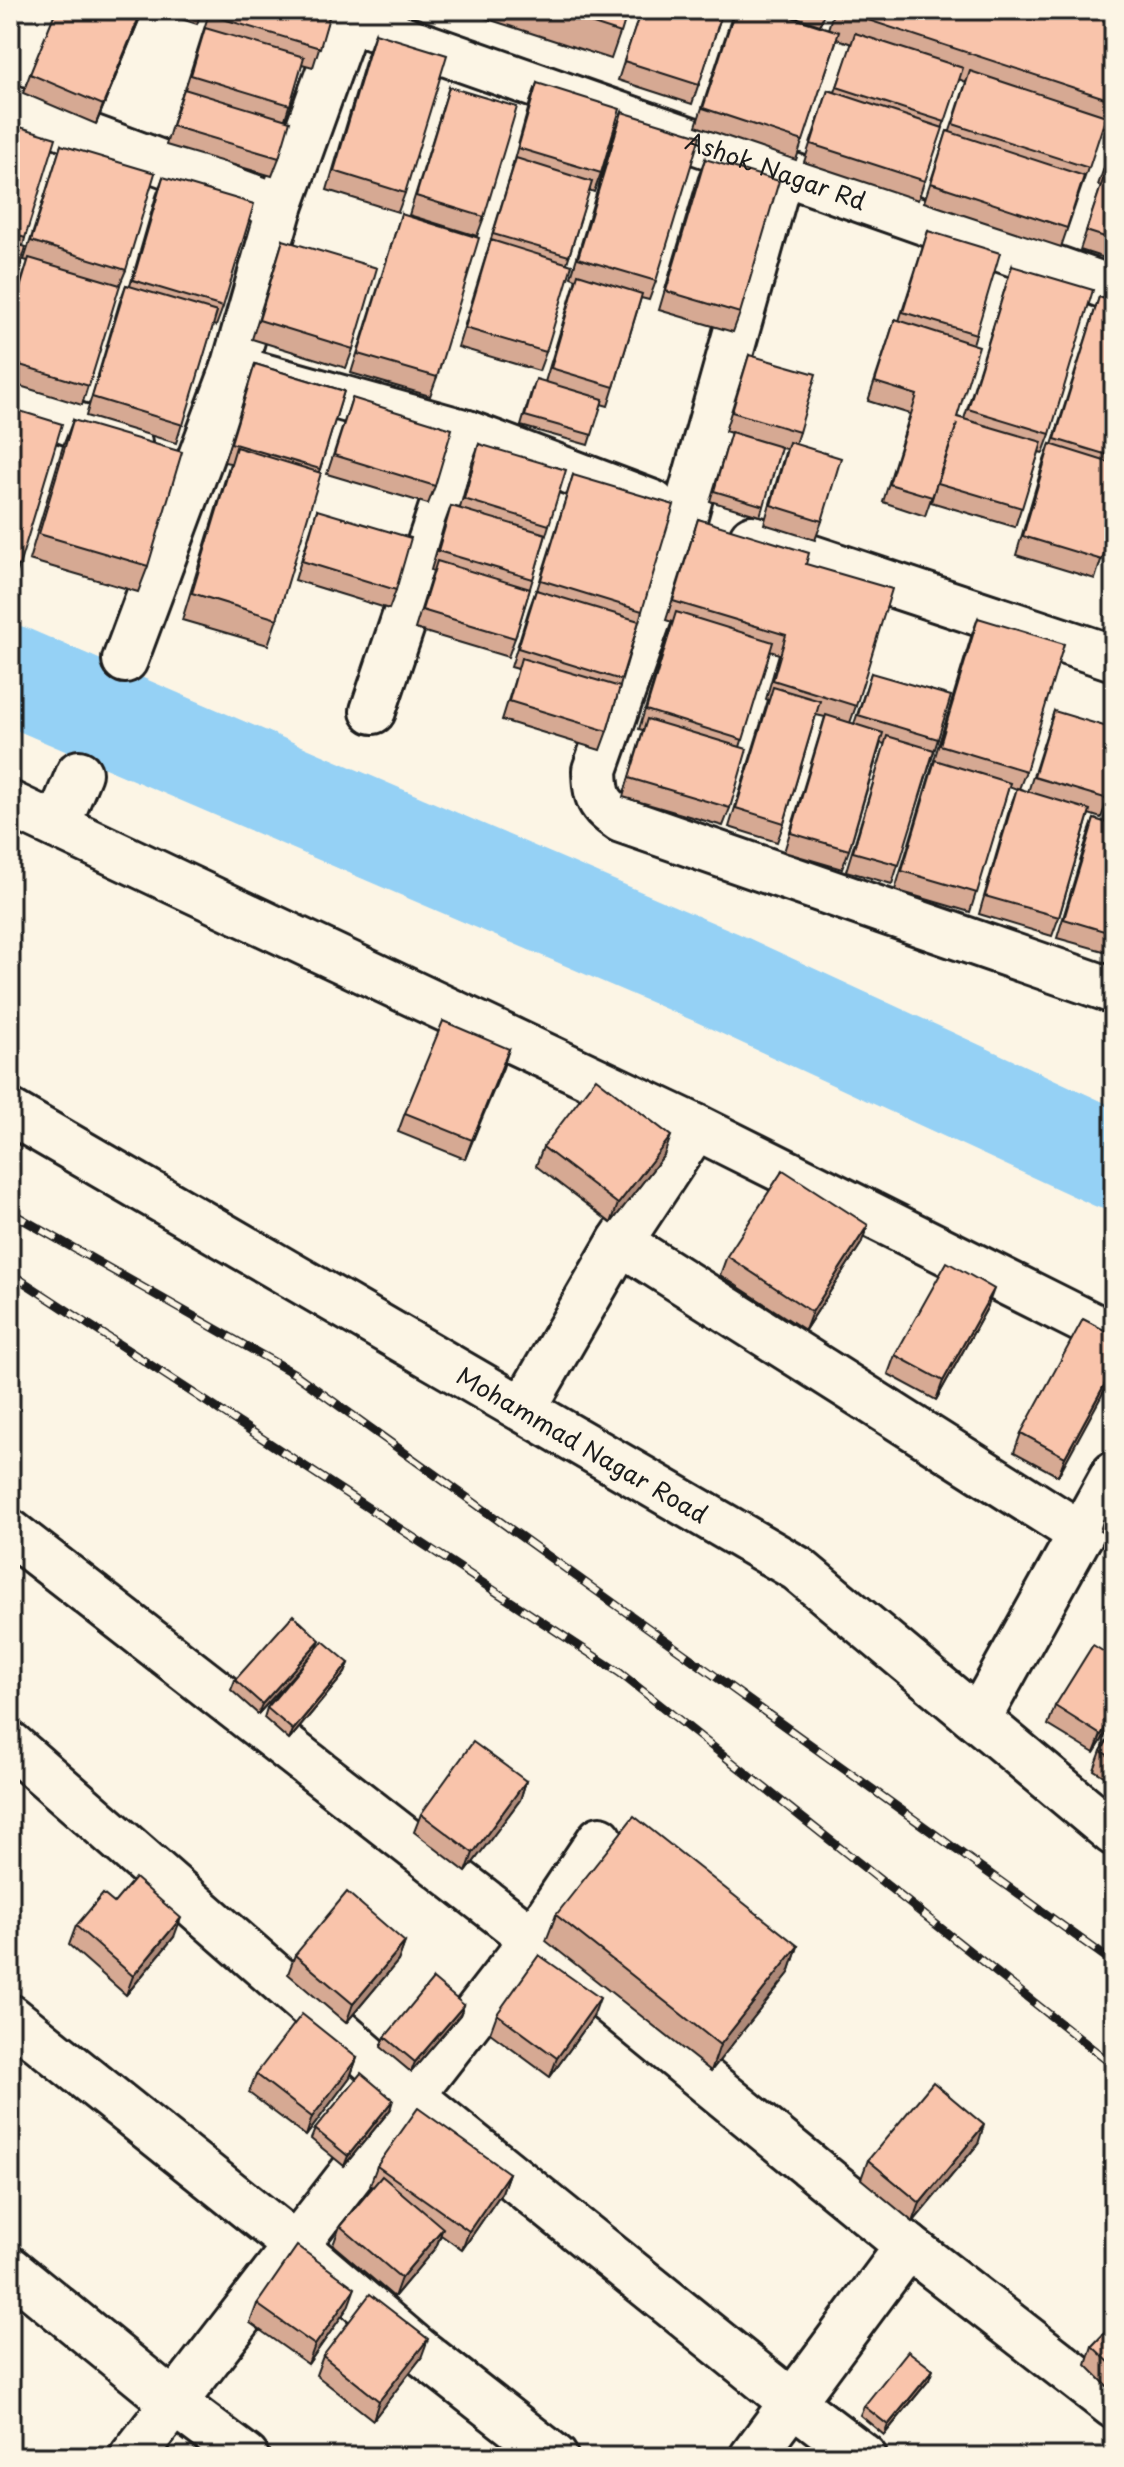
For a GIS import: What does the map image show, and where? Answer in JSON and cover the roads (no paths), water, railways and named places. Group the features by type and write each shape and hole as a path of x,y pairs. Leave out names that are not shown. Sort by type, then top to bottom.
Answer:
{"street":[{"name":"Ashok Nagar Rd","path":"349,14 781,172 1114,289"},
{"path":"125,660 234,368 280,207 349,14"},
{"path":"10,107 280,207"},
{"path":"781,172 685,515 595,770 596,796 606,810 621,820 1114,991"},
{"path":"234,368 467,433 685,515 1114,658"},
{"path":"10,402 196,466"},
{"path":"373,711 467,433"},
{"path":"57,826 79,773"},
{"path":"10,804 696,1127 1114,1336"},
{"name":"Mohammad Nagar Road","path":"10,1112 798,1569 1114,1833"},
{"path":"524,1408 620,1242 696,1127"},
{"path":"620,1242 1081,1534"},
{"path":"978,1719 1114,1474"},
{"path":"10,1532 533,1939 908,2246 1114,2406"},
{"path":"10,1744 412,2096 864,2457"},
{"path":"132,2457 533,1939 600,1839"},
{"path":"10,2017 296,2246 417,2349 555,2457"},
{"path":"752,2457 908,2246"},
{"path":"10,2269 174,2403 246,2457"}],"waterway":[{"path":"10,674 718,978 1114,1161"}],"railway":[{"path":"10,1212 295,1374 1114,1963"},
{"path":"10,1273 620,1673 1114,2066"}]}
